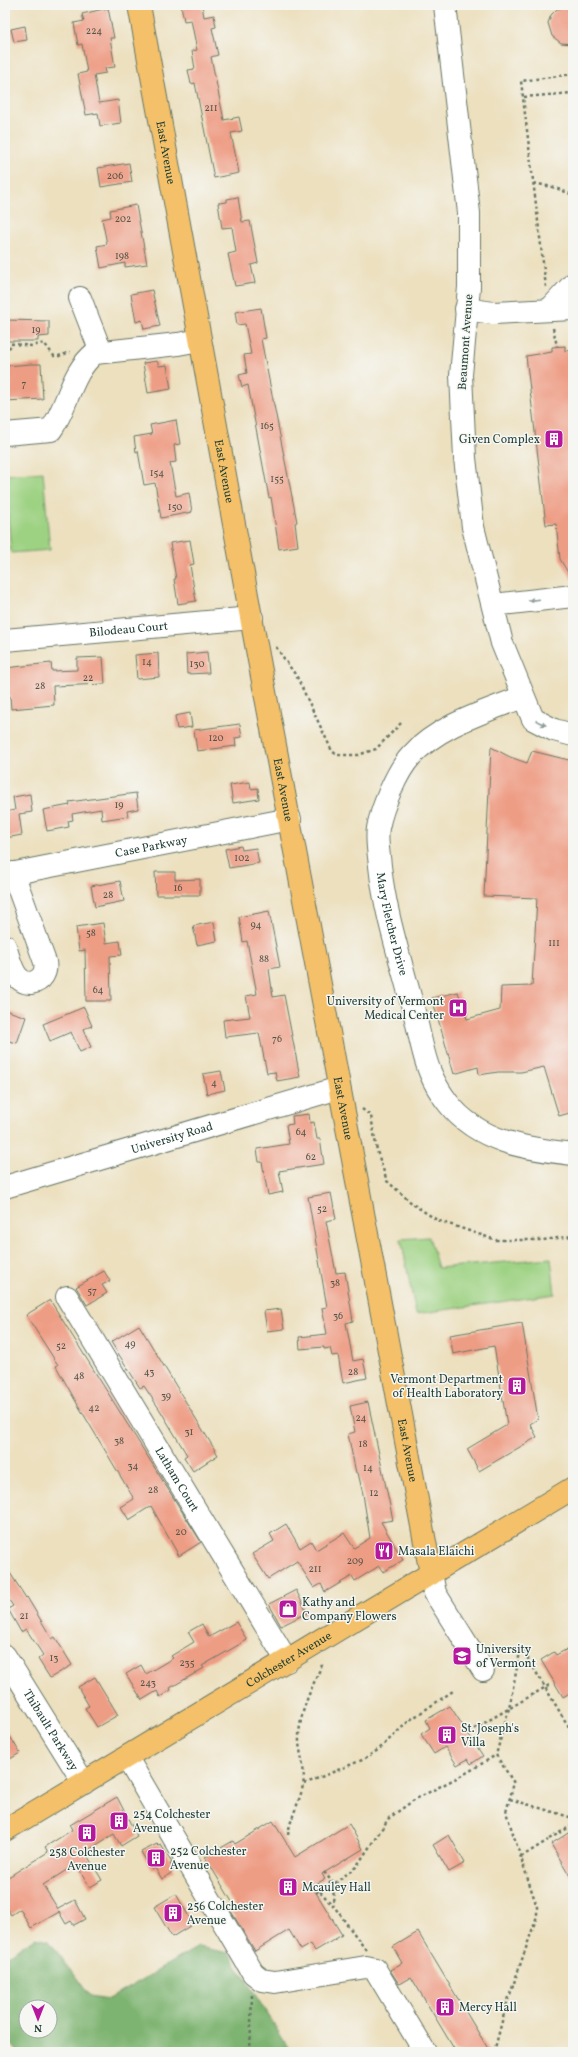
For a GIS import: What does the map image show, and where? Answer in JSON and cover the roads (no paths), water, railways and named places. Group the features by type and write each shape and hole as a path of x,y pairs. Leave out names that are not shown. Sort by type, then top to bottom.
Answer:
{"main road":[{"name":"East Avenue","path":"139,5 340,1096 431,1574"},
{"name":"Colchester Avenue","path":"5,1830 84,1784 573,1488"}],"street":[{"name":"Beaumont Avenue","path":"445,5 469,213 469,288 461,375 465,458 473,527 502,643 522,697 533,719 554,730 573,735"},
{"path":"550,309 573,284"},
{"path":"80,298 101,352"},
{"path":"466,309 493,313 573,309"},
{"path":"5,434 51,430 57,422 81,368 87,359 95,353 178,344 200,340"},
{"path":"493,605 573,596"},
{"name":"Bilodeau Court","path":"5,640 252,618"},
{"name":"Mary Fletcher Drive","path":"522,697 455,725 434,736 411,756 402,770 384,807 378,828 379,859 383,890 430,1072 448,1103 467,1122 495,1139 533,1150 573,1154"},
{"name":"Case Parkway","path":"5,946 15,974 19,979 31,983 42,977 45,971 45,962 9,874 290,819"},
{"name":"University Road","path":"5,1186 340,1096"},
{"name":"Latham Court","path":"67,1297 287,1661"},
{"path":"431,1574 435,1593 484,1670"},
{"name":"Thibault Parkway","path":"5,1656 84,1784"},
{"path":"127,1758 253,1973 262,1980 274,1982 366,1967 375,1969 425,2052"}],"place":[{"name":"Given Complex","path":"554,439"},
{"name":"University of Vermont Medical Center","path":"458,1008"},
{"name":"Vermont Department of Health Laboratory","path":"517,1386"},
{"name":"Masala Elaichi","path":"384,1551"},
{"name":"Kathy and Company Flowers","path":"288,1609"},
{"name":"University of Vermont","path":"462,1656"},
{"name":"St. Joseph's Villa","path":"447,1735"},
{"name":"254 Colchester Avenue","path":"119,1821"},
{"name":"258 Colchester Avenue","path":"87,1833"},
{"name":"252 Colchester Avenue","path":"156,1858"},
{"name":"Mcauley Hall","path":"288,1887"},
{"name":"256 Colchester Avenue","path":"173,1913"},
{"name":"Mercy Hall","path":"445,2007"}]}
